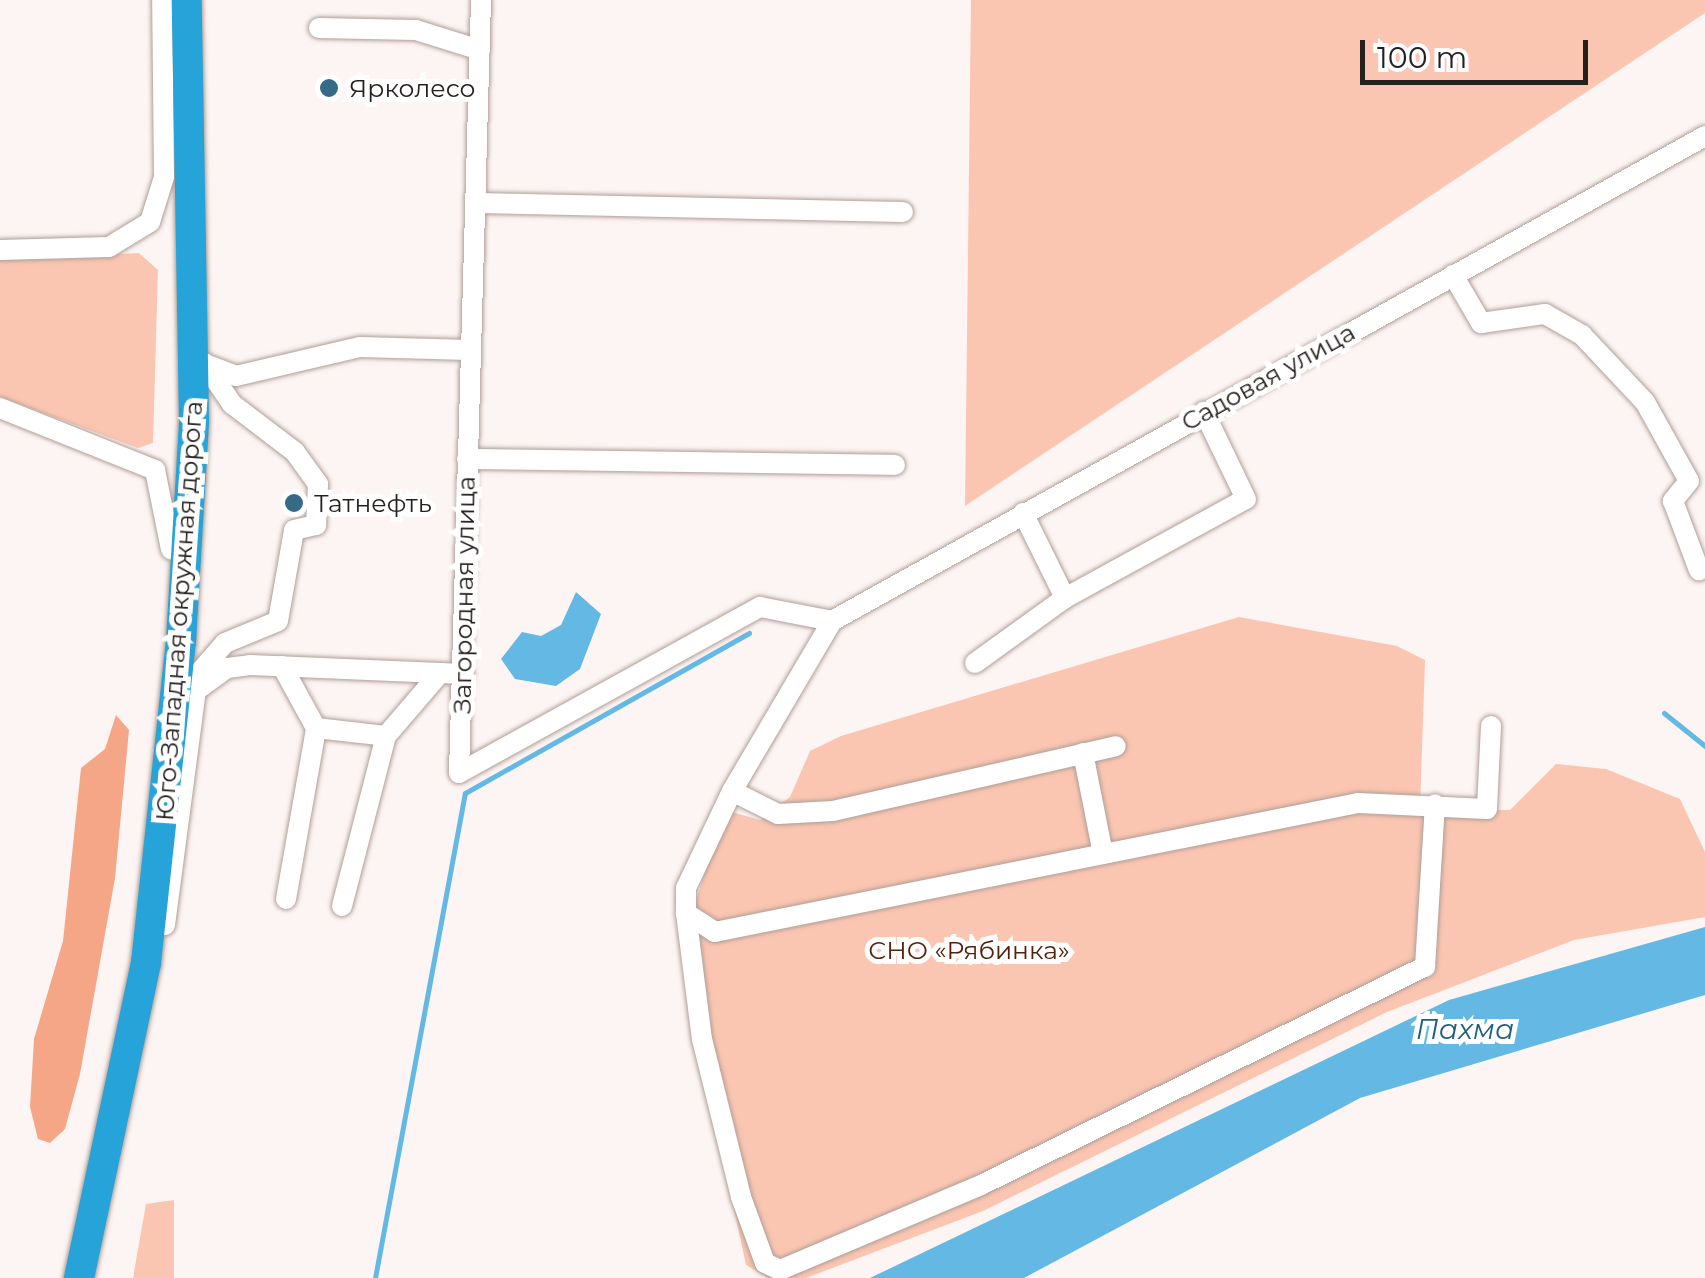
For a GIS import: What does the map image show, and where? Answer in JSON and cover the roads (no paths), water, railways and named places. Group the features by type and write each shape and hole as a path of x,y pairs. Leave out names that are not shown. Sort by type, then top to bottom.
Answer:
{"highway":[{"name":"Юго-Западная окружная дорога","path":"92,1216 141,884 171,549 172,0"},
{"name":"Юго-Западная окружная дорога","path":"80,1278 121,1086 169,784 194,327 188,0"}],"street":[{"path":"0,250 109,247 150,222 164,177 162,0"},
{"name":"Загородная улица","path":"482,0 459,773 760,606 832,621"},
{"path":"319,28 416,30 480,50"},
{"name":"Садовая улица","path":"832,621 1705,136"},
{"path":"475,204 904,212"},
{"path":"1453,275 1481,323 1545,314 1582,335 1645,402 1688,482 1674,501 1699,570"},
{"path":"121,1086 151,1006 194,692 208,656 278,620 294,530 316,525 318,484 295,452 232,404 204,363 194,327"},
{"path":"204,363 236,376 360,347 469,350"},
{"path":"0,408 155,470 171,549"},
{"path":"975,662 1065,598 1246,499 1204,412"},
{"path":"468,460 895,465"},
{"path":"1023,513 1065,598"},
{"path":"832,621 732,791 686,888 702,1040 741,1197 765,1264 780,1270 981,1185 1426,968 1435,804"},
{"path":"194,692 227,668 282,666 464,674"},
{"path":"282,666 316,728 286,899"},
{"path":"342,906 386,736 440,673"},
{"path":"686,913 715,932 1358,803 1487,809 1491,726"},
{"path":"316,728 386,736"},
{"path":"732,791 778,814 833,812 1116,746"},
{"path":"1083,753 1103,854"}],"water":[{"path":"576,592 601,614 580,669 556,686 515,679 501,659 522,632 541,636 561,625"},
{"name":"Пахма","path":"1705,927 1705,995 1360,1098 1024,1278 870,1278 1449,1000"}],"waterway":[{"path":"375,1278 465,793 749,633"},
{"path":"1664,713 1705,746"}],"place":[{"name":"Ярколесо","path":"329,88"},
{"name":"Татнефть","path":"294,503"}],"park label":[{"name":"СНО «Рябинка»","path":"969,950"}]}
